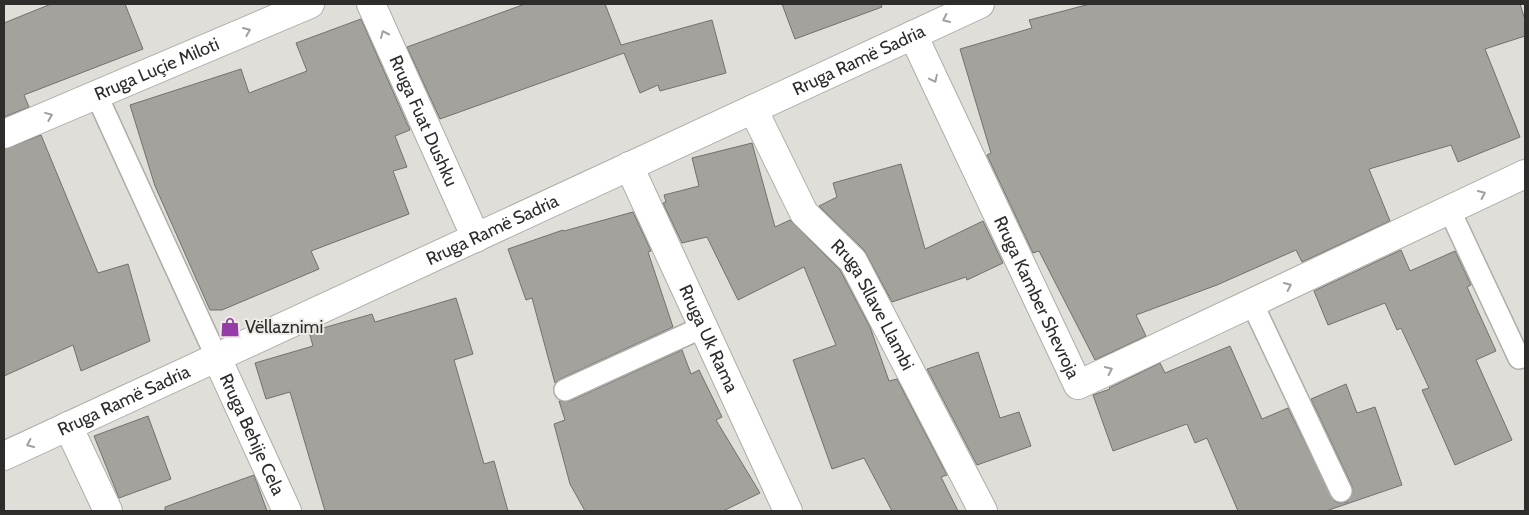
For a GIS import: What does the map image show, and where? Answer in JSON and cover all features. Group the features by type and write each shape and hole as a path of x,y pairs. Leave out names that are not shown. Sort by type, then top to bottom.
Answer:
{"street":[{"name":"Rruga Luçie Miloti","path":"4,134 310,4"},
{"name":"Rruga Fuat Dushku","path":"371,4 476,238"},
{"name":"Rruga Ramë Sadria","path":"4,456 980,4"},
{"name":"Rruga Kamber Shevroja","path":"913,35 1078,385 1525,174"},
{"name":"Rruga Sllave Llambi","path":"753,109 804,213 854,261 983,511"},
{"name":"Rruga Uk Rama","path":"629,166 788,511"},
{"name":"Rruga Behije Cela","path":"217,358 287,511"},
{"path":"68,426 108,511"}],"lane":[{"path":"96,96 217,358"},
{"path":"1449,209 1519,358"},
{"path":"1252,303 1341,491"},
{"path":"565,390 703,327"}],"building":[{"path":"51,4 125,4 143,49 24,95 29,107 4,117 4,23"},
{"path":"525,4 605,4 621,45 712,20 726,73 660,91 658,85 640,93 624,53 440,119 407,47"},
{"path":"782,4 881,4 882,7 795,39"},
{"path":"1090,4 1520,4 1525,20 1525,36 1485,49 1520,137 1458,162 1451,145 1369,169 1390,221 1302,262 1296,250 1217,285 1136,315 1146,336 1095,360 1039,251 1033,253 987,155 991,153 960,49 1032,28 1029,20"},
{"path":"361,19 410,130 395,136 407,167 393,171 409,214 311,251 319,269 222,310 210,310 155,186 130,105 241,69 249,93 307,71 296,43"},
{"path":"41,135 98,273 128,264 150,341 81,371 73,345 4,376 4,149"},
{"path":"752,143 775,227 790,220 840,270 870,327 889,381 897,379 947,475 941,477 958,511 892,511 864,458 832,469 793,360 836,345 804,267 738,300 707,237 682,243 663,203 666,202 664,195 699,186 692,158"},
{"path":"901,164 925,249 983,221 1003,263 967,280 966,277 892,302 864,250 819,206 837,197 833,183"},
{"path":"633,212 651,251 648,252 673,327 555,383 532,298 526,300 508,249 563,230"},
{"path":"1401,250 1410,271 1455,251 1471,285 1467,287 1496,351 1476,360 1512,440 1455,465 1422,390 1429,388 1401,328 1397,330 1385,303 1328,325 1314,291"},
{"path":"456,298 473,354 454,360 484,464 494,461 508,511 325,511 290,392 266,399 255,363 313,346 309,332 372,314 375,322"},
{"path":"1230,346 1262,419 1288,408 1334,501 1340,503 1347,502 1353,492 1352,486 1311,399 1346,384 1357,413 1375,407 1402,485 1326,511 1238,511 1207,438 1195,443 1187,424 1113,451 1093,395 1110,389 1160,363 1165,373"},
{"path":"682,350 691,374 699,370 722,417 716,420 760,493 723,511 585,511 570,484 554,424 565,420 559,401 570,401"},
{"path":"978,352 1000,418 1019,412 1031,446 977,465 927,369"},
{"path":"148,416 171,479 119,498 94,436"},
{"path":"254,475 267,511 165,511 165,507"}],"place":[{"name":"Vëllaznimi","path":"230,327"}]}
